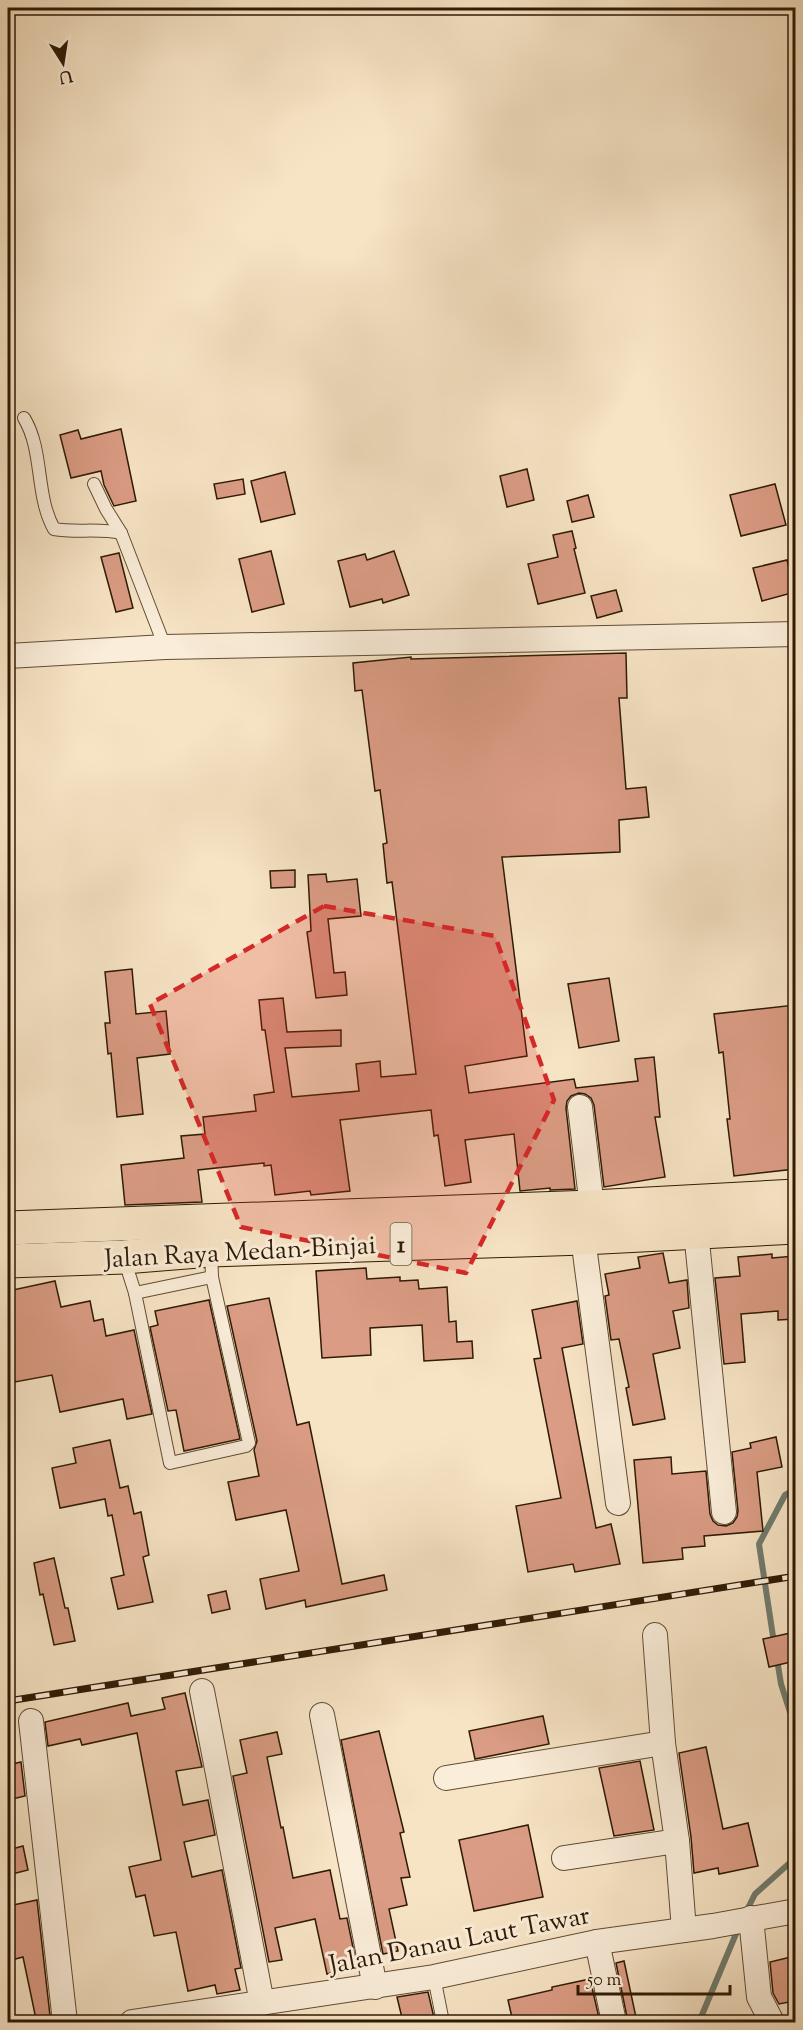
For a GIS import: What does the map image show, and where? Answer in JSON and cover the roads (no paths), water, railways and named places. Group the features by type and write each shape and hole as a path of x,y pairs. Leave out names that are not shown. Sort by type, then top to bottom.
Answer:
{"main road":[{"name":"Jalan Raya Medan-Binjai","path":"8,1261 124,1257 212,1263 587,1222 795,1196"},
{"name":"Jalan Raya Medan-Binjai","path":"8,1228 587,1222 696,1231 795,1227"}],"street":[{"path":"8,656 165,647 795,634"},
{"path":"580,1107 587,1222 618,1503"},
{"path":"696,1231 724,1512"},
{"path":"655,1635 663,1743 677,1841 684,1930"},
{"path":"202,1691 262,2003"},
{"path":"322,1715 375,1987"},
{"path":"31,1721 45,1861 65,2022"},
{"path":"446,1778 663,1743"},
{"path":"564,1858 677,1841"},
{"name":"Jalan Danau Laut Tawar","path":"132,2022 210,2016 262,2003 434,1977 597,1942 713,1926 795,1911"},
{"path":"748,1919 759,1997 772,2022"},
{"path":"597,1942 614,2022"}],"lane":[{"path":"24,418 31,432 43,496 54,529 107,530 121,533"},
{"path":"94,484 105,509 121,533 165,647"},
{"path":"124,1257 135,1293 170,1463 246,1446 249,1443 212,1263 135,1293"},
{"path":"434,1977 443,2022"}],"waterway":[{"path":"774,1643 759,1544 785,1495 796,1489"},
{"path":"777,1659 781,1684 790,1712 796,1714"},
{"path":"746,1912 755,1894 793,1860 796,1835"},
{"path":"699,2022 738,1929"}],"railway":[{"path":"8,1701 796,1576"}]}
